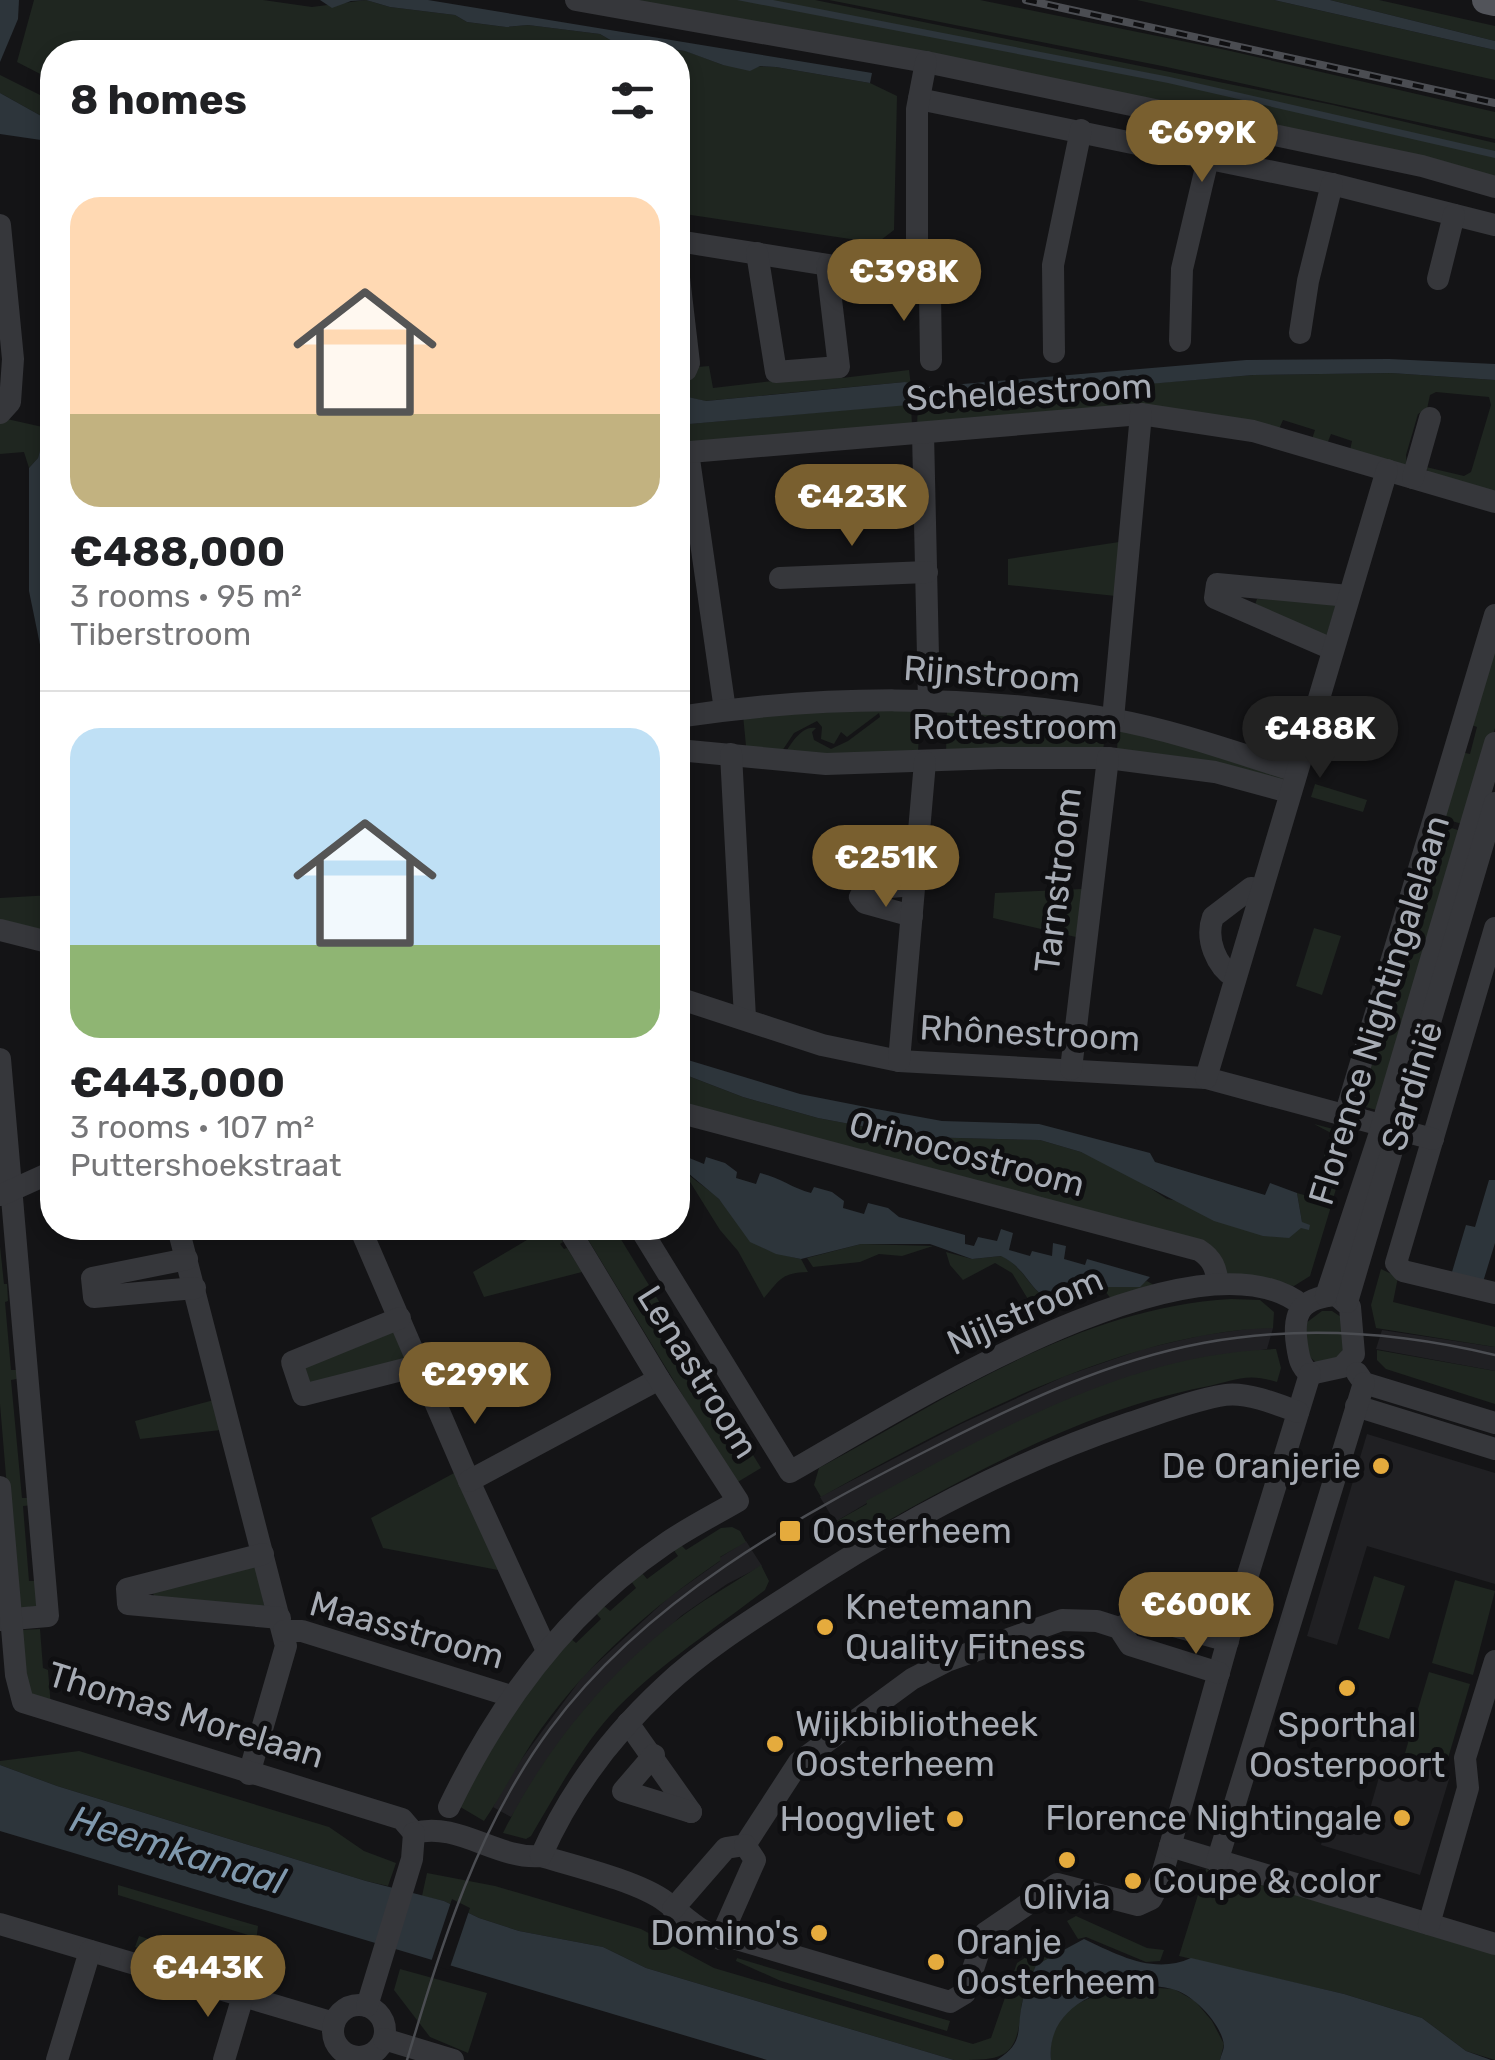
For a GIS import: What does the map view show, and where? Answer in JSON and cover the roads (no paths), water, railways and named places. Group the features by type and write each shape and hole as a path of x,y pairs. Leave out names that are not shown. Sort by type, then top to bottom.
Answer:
{"main road":[{"path":"1486,0 1495,2"}],"street":[{"path":"576,0 926,62 1422,166 1495,187"},
{"path":"690,244 897,276 909,273 918,261 919,99 926,62"},
{"path":"919,99 1332,184 1495,225"},
{"path":"1054,352 1052,265 1081,130"},
{"path":"1180,341 1182,269 1208,159"},
{"path":"1300,333 1332,184"},
{"path":"1438,279 1454,215"},
{"path":"0,224 13,359 10,402 0,413"},
{"path":"757,253 776,372 840,367 827,266"},
{"path":"909,273 930,294 930,360"},
{"path":"1112,719 1141,414"},
{"name":"Scheldestroom","path":"690,451 1141,414 1253,431 1495,502"},
{"path":"1413,478 1430,418"},
{"path":"922,433 929,702"},
{"path":"1206,1078 1387,470"},
{"path":"690,494 726,710"},
{"path":"780,578 927,572"},
{"path":"1332,650 1215,598 1217,584 1349,596"},
{"path":"1247,612 1254,587"},
{"path":"1345,1116 1495,615"},
{"name":"Rijnstroom","path":"690,715 810,703 1005,706 1112,719 1292,781"},
{"name":"Florence Nightingalelaan","path":"1390,1127 1495,743"},
{"name":"Rottestroom","path":"690,751 826,764 1108,758 1292,781"},
{"path":"731,754 745,1018"},
{"name":"Tarnstroom","path":"1072,1069 1108,758"},
{"path":"899,1062 924,762"},
{"name":"Florence Nightingalelaan","path":"1336,1299 1495,803"},
{"path":"912,916 864,904 860,897 865,889 914,885"},
{"path":"1234,978 1221,968 1209,935 1212,917 1251,888 1261,889"},
{"name":"Sardinië","path":"1495,928 1484,1007 1433,1140 1396,1263 1403,1272 1495,1293"},
{"path":"0,930 40,940"},
{"name":"Rhônestroom","path":"690,1002 822,1045 899,1062 1206,1078 1433,1140"},
{"path":"0,1060 6,1193 48,1616 6,1620"},
{"name":"Orinocostroom","path":"690,1115 1199,1250 1210,1256 1218,1284"},
{"path":"6,1193 40,1177"},
{"path":"181,1240 286,1646 249,1774"},
{"path":"365,1240 547,1651 511,1696 477,1749 449,1807"},
{"name":"Lenastroom","path":"547,1651 586,1610 665,1544 738,1501 575,1240"},
{"name":"Nijlstroom","path":"647,1240 790,1472 965,1373 1064,1325 1172,1291 1218,1284 1284,1293 1303,1306"},
{"path":"187,1259 92,1278 94,1298 195,1288"},
{"path":"1336,1299 1355,1348 1349,1362 1322,1374 1310,1374 1299,1360 1294,1326 1303,1306 1336,1299"},
{"path":"400,1318 292,1362 303,1394 421,1365"},
{"path":"1349,1362 1364,1383 1495,1423"},
{"path":"366,2006 414,1850 414,1833 434,1829 523,1858 541,1856 648,1892 720,1939 733,1938 950,2002 965,1992 986,1933 1057,1884 1138,1905 1151,1899 1310,1374"},
{"path":"469,1481 658,1378"},
{"path":"1218,1862 1364,1383"},
{"path":"541,1856 553,1826 614,1737 666,1684 798,1590 901,1528 1086,1438 1229,1394 1298,1412"},
{"path":"1356,1406 1495,1449"},
{"name":"Thomas Morelaan","path":"0,1487 6,1620 18,1693 23,1702 402,1819 414,1833"},
{"name":"Maasstroom","path":"264,1554 127,1589 128,1604 282,1625 511,1696"},
{"path":"1118,1628 1141,1617 1228,1641"},
{"path":"673,1908 726,1848 745,1845 799,1762 912,1680 947,1660 1062,1620 1118,1628 1130,1645 1219,1673"},
{"path":"1429,1924 1468,1788 1466,1758 1495,1661"},
{"path":"628,1723 654,1755"},
{"path":"720,1939 755,1860 745,1845"},
{"path":"1170,1846 1495,1944"},
{"path":"0,1924 334,2024"},
{"path":"57,2060 90,1951"},
{"path":"224,2060 244,1996"},
{"path":"366,2006 381,2016 384,2039 378,2050 351,2058 334,2040 334,2024 347,2008 366,2006"},
{"path":"384,2039 454,2060"}],"water":[{"path":"0,0 19,0 18,19 0,62"},
{"path":"320,0 366,0 332,8"},
{"path":"366,0 428,0 671,40 610,40 600,34 467,22 455,15"},
{"path":"737,0 773,0 1170,77 1495,151 1495,158 1168,83"},
{"path":"1274,0 1330,0 1495,41 1495,50"},
{"path":"690,43 872,73 870,83 776,67 760,66 750,71 690,53"},
{"path":"0,93 40,115 40,140 0,134"},
{"path":"1389,359 1495,364 1495,380 1391,373 1253,375 690,424 690,397 706,401 905,382 928,387 1246,360"},
{"path":"40,451 40,645 29,591 29,468"},
{"path":"690,1061 800,1094 942,1121 1039,1124 1150,1153 1155,1162 1265,1195 1270,1183 1297,1193 1302,1222 1310,1225 1309,1230 1301,1228 1289,1238 1263,1236 1214,1221 1081,1152 1040,1140 919,1137 818,1118 743,1097 690,1077"},
{"path":"706,1157 725,1163 737,1172 736,1178 756,1184 760,1173 811,1193 814,1187 832,1192 844,1201 843,1208 864,1214 868,1203 888,1208 899,1217 965,1235 965,1244 974,1246 978,1237 997,1241 1001,1229 1013,1233 1009,1250 1030,1256 1032,1251 1052,1256 1053,1243 1066,1246 1064,1259 1085,1265 1087,1259 1150,1277 1140,1287 1082,1287 1047,1298 1001,1256 972,1259 930,1244 861,1244 801,1259 776,1254 750,1242 719,1199 690,1175 690,1158 704,1164"},
{"path":"1489,1180 1495,1180 1495,1243 1483,1282 1452,1272 1466,1225 1475,1227"},
{"name":"Heemkanaal","path":"0,1765 366,1881 444,1901 519,1931 603,1947 646,1968 954,2060 767,2060 0,1831"},
{"path":"1084,1939 1150,1964 1191,1958 1344,1994 1422,2018 1466,2051 1491,2060 1220,2060 1222,2036 1205,2011 1189,1997 1172,1989 1132,1986 1091,1997 1074,2007 1060,2021 1052,2039 1051,2060 997,2060 1016,2041 1023,1999 1036,1965"}],"tram line":[{"path":"407,2060 464,1888 524,1767 588,1682 677,1601 726,1566 829,1502 1001,1414 1133,1360 1239,1337 1313,1333 1386,1336 1495,1355"}],"railway":[{"path":"1026,0 1495,103"}],"place":[{"name":"De Oranjerie","path":"1381,1466"},
{"name":"Oosterheem","path":"790,1531"},
{"name":"Knetemann Quality Fitness","path":"825,1627"},
{"name":"Sporthal Oosterpoort","path":"1347,1688"},
{"name":"Wijkbibliotheek Oosterheem","path":"775,1744"},
{"name":"Florence Nightingale","path":"1402,1818"},
{"name":"Hoogvliet","path":"955,1819"},
{"name":"Olivia","path":"1067,1860"},
{"name":"Coupe & color","path":"1133,1881"},
{"name":"Domino's","path":"819,1933"},
{"name":"Oranje Oosterheem","path":"936,1962"}]}
